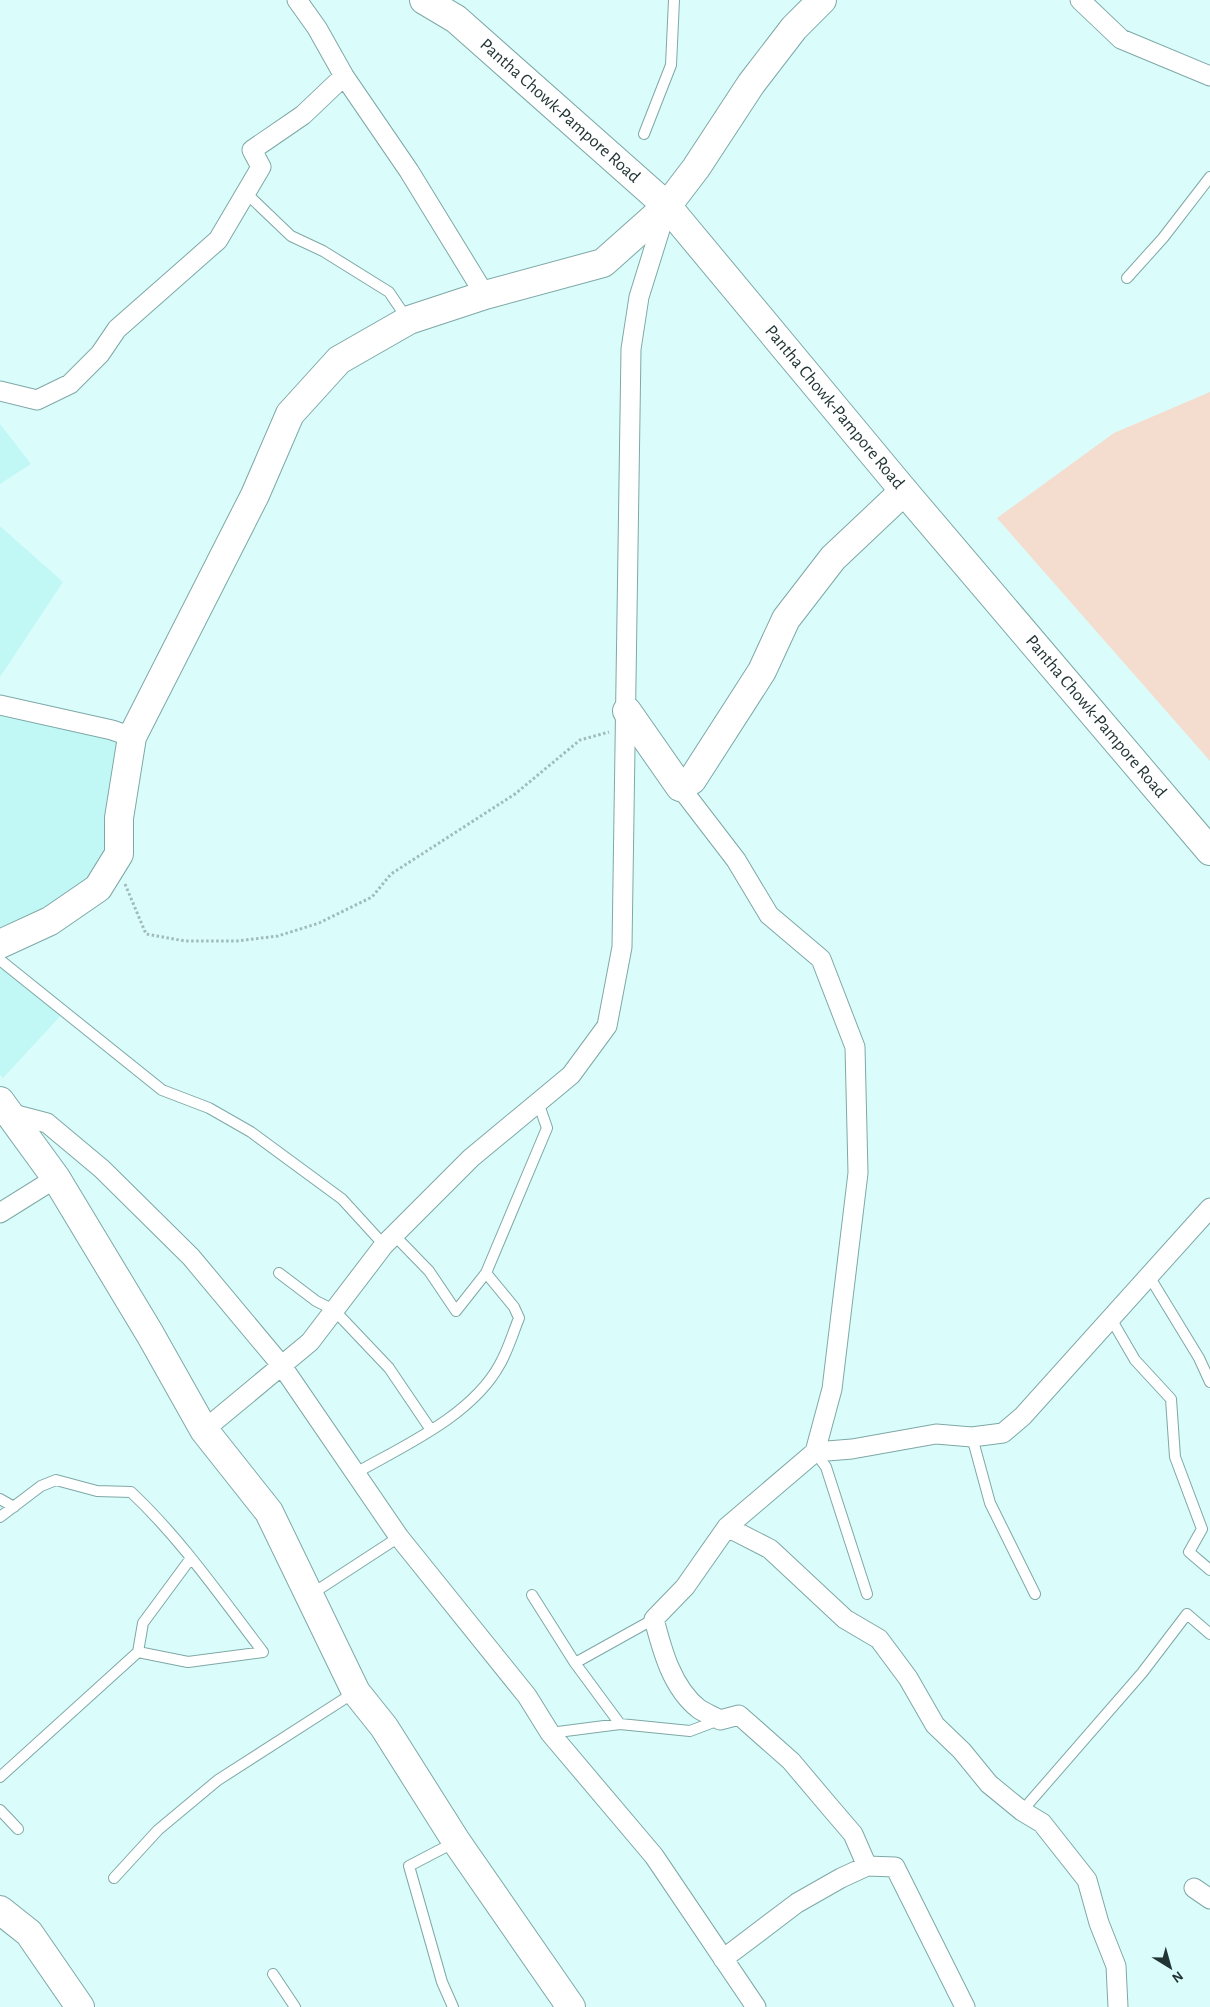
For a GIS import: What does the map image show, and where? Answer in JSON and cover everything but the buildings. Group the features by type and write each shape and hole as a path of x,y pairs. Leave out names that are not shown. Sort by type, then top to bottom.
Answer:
{"street":[{"path":"297,0 317,28 344,76 409,172 485,295"},
{"name":"Pantha Chowk-Pampore Road","path":"424,0 456,19 668,206 904,491 1210,851"},
{"path":"0,944 50,921 98,888 119,854 119,818 132,737 255,495 290,414 339,360 409,320 485,295 603,263 668,206 696,168 751,84 794,28 822,0"},
{"path":"1080,0 1121,39 1210,76"},
{"path":"0,391 37,400 70,384 100,354 117,329 218,240 262,167 252,150 303,115 344,76"},
{"path":"204,1430 310,1342 389,1240 471,1158 571,1075 607,1026 622,947 631,349 639,297 668,206"},
{"path":"680,787 692,780 762,671 786,619 833,558 904,491"},
{"path":"0,705 112,730 132,737"},
{"path":"626,719 736,860 769,915 822,959 855,1048 858,1173 832,1389 816,1452"},
{"path":"5,1107 56,1178 150,1334 204,1430 269,1512 356,1692 384,1727 456,1841 571,2007"},
{"path":"5,1107 47,1123 102,1169 191,1258 282,1366 354,1474 399,1537 527,1696 550,1733 654,1856 756,2007"},
{"path":"0,1213 56,1178"},
{"path":"867,1866 853,1834 791,1761 739,1715 720,1720 698,1708 676,1682 662,1650 654,1619 685,1587 727,1527 816,1452 852,1449 936,1434 972,1437 1003,1432 1023,1416 1210,1208"},
{"path":"727,1527 770,1549 845,1619 879,1639 908,1678 935,1725 962,1752 989,1784 1022,1811 1042,1823 1087,1880 1099,1923 1116,1966 1118,2007"},
{"path":"723,1959 797,1903 867,1866 894,1867 965,2007"},
{"path":"1194,1888 1210,1899"},
{"path":"0,1910 29,1933 80,2007"}],"lane":[{"path":"644,134 670,66 674,0"},
{"path":"1127,278 1163,238 1210,177"},
{"path":"246,193 291,236 324,251 389,292 409,320"},
{"path":"0,960 162,1090 209,1108 251,1132 342,1199 389,1240 429,1271 456,1311 486,1273 547,1128 538,1102"},
{"path":"278,1273 316,1301 334,1310 389,1368 431,1430"},
{"path":"354,1474 431,1430 474,1398 500,1365 519,1318 514,1307 486,1273"},
{"path":"1149,1276 1199,1358 1210,1382"},
{"path":"1110,1317 1135,1360 1171,1398 1175,1457 1202,1529 1189,1552 1210,1570"},
{"path":"972,1437 990,1503 1035,1594"},
{"path":"816,1452 826,1467 867,1594"},
{"path":"0,1517 41,1486 56,1480 97,1490 131,1492 159,1519 263,1652 188,1662 138,1652"},
{"path":"0,1500 14,1507"},
{"path":"310,1596 399,1537"},
{"path":"0,1776 138,1652 143,1623 191,1558"},
{"path":"532,1595 576,1663 620,1724"},
{"path":"1022,1811 1142,1673 1187,1614 1210,1634"},
{"path":"576,1663 654,1619"},
{"path":"114,1878 158,1830 218,1780 356,1692"},
{"path":"550,1733 620,1724 690,1731 720,1720"},
{"path":"0,1810 18,1829"},
{"path":"452,2007 442,1982 409,1866 456,1841"},
{"path":"273,1974 295,2007"}],"path":[{"path":"119,854 118,866 146,934 194,941 237,941 278,936 319,923 372,897 391,874 515,794 580,740 626,719"}],"shaded area":[{"path":"1210,392 1210,761 997,518 1114,433"},
{"path":"0,424 31,464 0,484"},
{"path":"0,526 63,582 0,677"},
{"path":"0,705 132,737 98,888 0,944"},
{"path":"0,960 65,1011 3,1078 0,1075"}]}
